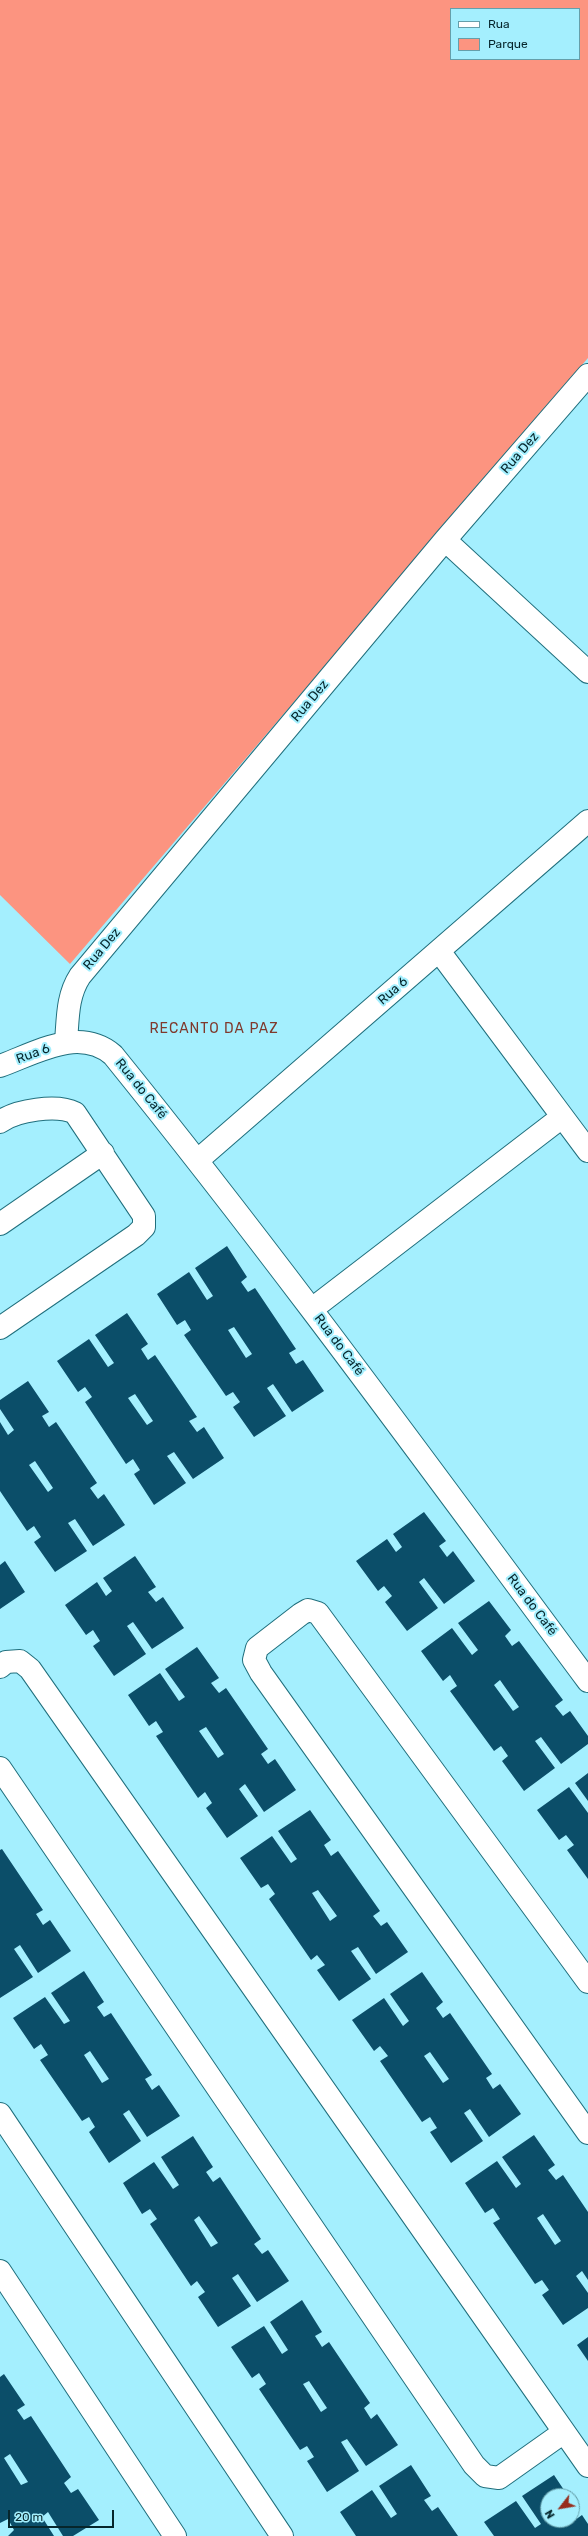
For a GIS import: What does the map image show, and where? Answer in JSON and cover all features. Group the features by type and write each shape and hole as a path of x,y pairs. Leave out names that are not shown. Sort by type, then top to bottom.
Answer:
{"street":[{"name":"Rua Dez","path":"66,1042 69,1001 72,989 80,976 445,540 588,375"},
{"path":"445,540 588,672"},
{"name":"Rua 6","path":"198,1160 588,821"},
{"path":"439,951 588,1151"},
{"name":"Rua 6","path":"0,1066 66,1042"},
{"name":"Rua do Café","path":"66,1042 91,1042 103,1047 113,1055 198,1160 312,1309 588,1681"},
{"path":"0,1122 18,1113 66,1108 75,1113 82,1120 144,1216 144,1227 136,1235 0,1328"},
{"path":"312,1309 562,1117"},
{"path":"0,1224 103,1153"},
{"path":"588,1982 318,1613 308,1610 301,1614 257,1648 254,1660 260,1673 588,2133"},
{"path":"0,1667 6,1662 20,1661 30,1669 588,2466"},
{"path":"0,1768 474,2465 484,2476 499,2478 564,2432"},
{"path":"0,2114 282,2536"},
{"path":"0,2272 174,2536"}],"green space":[{"path":"0,0 588,0 588,358 70,964 0,895"}],"building":[{"path":"227,1246 247,1277 241,1282 248,1292 255,1288 296,1349 289,1353 296,1364 303,1360 324,1391 292,1412 273,1384 267,1388 286,1416 254,1437 233,1407 240,1402 233,1392 226,1396 184,1335 191,1330 185,1320 177,1325 157,1294 189,1272 207,1300 213,1296 195,1268","holes":["234,1327 252,1354 246,1358 228,1330"]},
{"path":"127,1313 148,1344 141,1349 148,1360 155,1355 197,1417 189,1421 197,1432 204,1427 224,1458 193,1479 174,1452 167,1456 186,1483 154,1505 134,1474 140,1470 133,1459 126,1464 85,1402 92,1397 85,1387 78,1392 57,1361 89,1339 108,1367 114,1363 95,1335","holes":["135,1394 153,1421 147,1425 128,1398"]},
{"path":"28,1381 49,1412 42,1416 49,1427 56,1422 97,1483 90,1488 98,1499 104,1494 125,1525 93,1546 75,1519 68,1523 87,1551 55,1572 34,1542 41,1537 34,1526 27,1531 0,1491 0,1422 8,1435 14,1430 0,1409 0,1400","holes":["35,1461 53,1488 48,1492 29,1465"]},
{"path":"424,1512 446,1541 439,1546 447,1557 453,1551 475,1581 444,1604 424,1578 419,1582 438,1608 407,1631 385,1602 392,1596 384,1586 378,1591 356,1561 387,1539 396,1552 402,1547 393,1534"},
{"path":"135,1556 156,1587 148,1592 156,1602 163,1597 184,1628 152,1649 133,1622 127,1626 146,1654 114,1676 93,1646 100,1641 93,1630 86,1635 65,1605 97,1582 106,1596 112,1591 103,1578"},
{"path":"5,1561 25,1592 0,1609 0,1565"},
{"path":"489,1601 511,1630 505,1636 512,1646 519,1641 563,1700 555,1706 563,1716 570,1711 588,1736 588,1744 561,1764 541,1737 535,1741 555,1768 524,1791 502,1761 508,1756 501,1746 494,1751 450,1691 457,1686 450,1675 443,1681 421,1651 452,1628 472,1655 478,1650 458,1623","holes":["500,1680 519,1707 513,1711 494,1685"]},
{"path":"197,1647 219,1678 211,1683 219,1693 226,1688 268,1749 261,1754 268,1764 275,1759 296,1790 264,1812 245,1784 239,1789 258,1816 227,1838 206,1808 212,1803 205,1792 198,1798 156,1736 163,1732 156,1721 149,1726 128,1695 160,1673 179,1701 185,1697 165,1669","holes":["206,1727 224,1754 218,1758 199,1731"]},
{"path":"588,1773 588,1801 575,1783"},
{"path":"569,1787 588,1813 588,1879 567,1850 574,1845 566,1835 559,1840 537,1810"},
{"path":"310,1810 331,1840 324,1845 331,1856 338,1851 380,1911 373,1916 381,1926 387,1922 408,1952 376,1974 358,1947 351,1951 371,1979 339,2001 317,1970 325,1965 317,1955 311,1960 269,1899 275,1894 268,1884 261,1888 240,1858 272,1836 291,1863 297,1859 278,1831","holes":["318,1890 337,1916 330,1921 312,1893"]},
{"path":"2,1849 43,1910 36,1914 43,1925 50,1920 71,1951 38,1973 20,1945 14,1949 33,1977 0,1998 0,1850"},
{"path":"84,1971 104,2002 97,2007 104,2017 111,2013 152,2075 145,2079 152,2090 159,2085 180,2116 147,2137 129,2110 123,2114 141,2141 109,2163 89,2132 95,2127 89,2117 82,2121 40,2060 48,2055 41,2044 34,2049 13,2018 45,1997 64,2024 70,2021 51,1993","holes":["90,2051 109,2079 102,2083 84,2055"]},
{"path":"422,1972 443,2002 436,2008 443,2018 450,2013 492,2074 486,2078 493,2089 500,2084 521,2114 489,2137 470,2109 464,2113 483,2141 451,2163 430,2132 437,2128 430,2117 422,2122 380,2061 388,2056 380,2046 374,2051 352,2020 384,1998 403,2026 409,2021 390,1994","holes":["430,2052 449,2079 443,2083 424,2056"]},
{"path":"534,2135 555,2165 548,2170 556,2180 563,2175 588,2212 588,2280 582,2271 576,2276 588,2293 588,2308 563,2325 542,2295 549,2290 542,2280 535,2284 493,2223 500,2219 493,2208 485,2213 465,2183 497,2161 516,2188 521,2184 502,2157","holes":["543,2214 561,2241 555,2245 537,2218"]},
{"path":"193,2136 213,2167 206,2172 213,2182 220,2177 261,2239 254,2244 262,2254 268,2250 289,2281 257,2302 238,2274 232,2278 251,2306 218,2327 198,2297 205,2292 197,2281 191,2286 150,2224 157,2219 150,2209 142,2214 123,2183 154,2162 173,2189 179,2185 161,2157","holes":["199,2216 218,2243 211,2247 194,2220"]},
{"path":"302,2300 322,2332 315,2336 322,2347 329,2342 370,2403 364,2408 371,2419 377,2414 398,2445 366,2466 347,2439 341,2442 359,2471 327,2492 307,2461 314,2457 307,2446 300,2450 259,2389 266,2384 259,2373 252,2378 231,2347 264,2326 282,2354 288,2350 270,2322","holes":["309,2381 327,2408 321,2412 303,2384"]},
{"path":"588,2337 588,2361 577,2345"},
{"path":"4,2374 25,2405 17,2410 24,2420 31,2416 71,2477 64,2483 71,2493 78,2489 99,2520 73,2536 63,2536 48,2512 42,2517 54,2536 8,2536 14,2530 8,2519 0,2523 0,2377","holes":["10,2454 28,2482 21,2485 4,2458"]},
{"path":"411,2465 431,2496 424,2500 432,2511 438,2507 458,2536 356,2536 340,2512 372,2490 391,2518 397,2514 379,2486"},
{"path":"554,2475 563,2488 540,2488 540,2523 522,2496"},
{"path":"516,2501 535,2528 540,2525 540,2528 580,2528 580,2516 582,2515 588,2524 588,2536 494,2536 484,2522"}],"district":[{"name":"RECANTO DA PAZ","path":"214,1029"}]}
